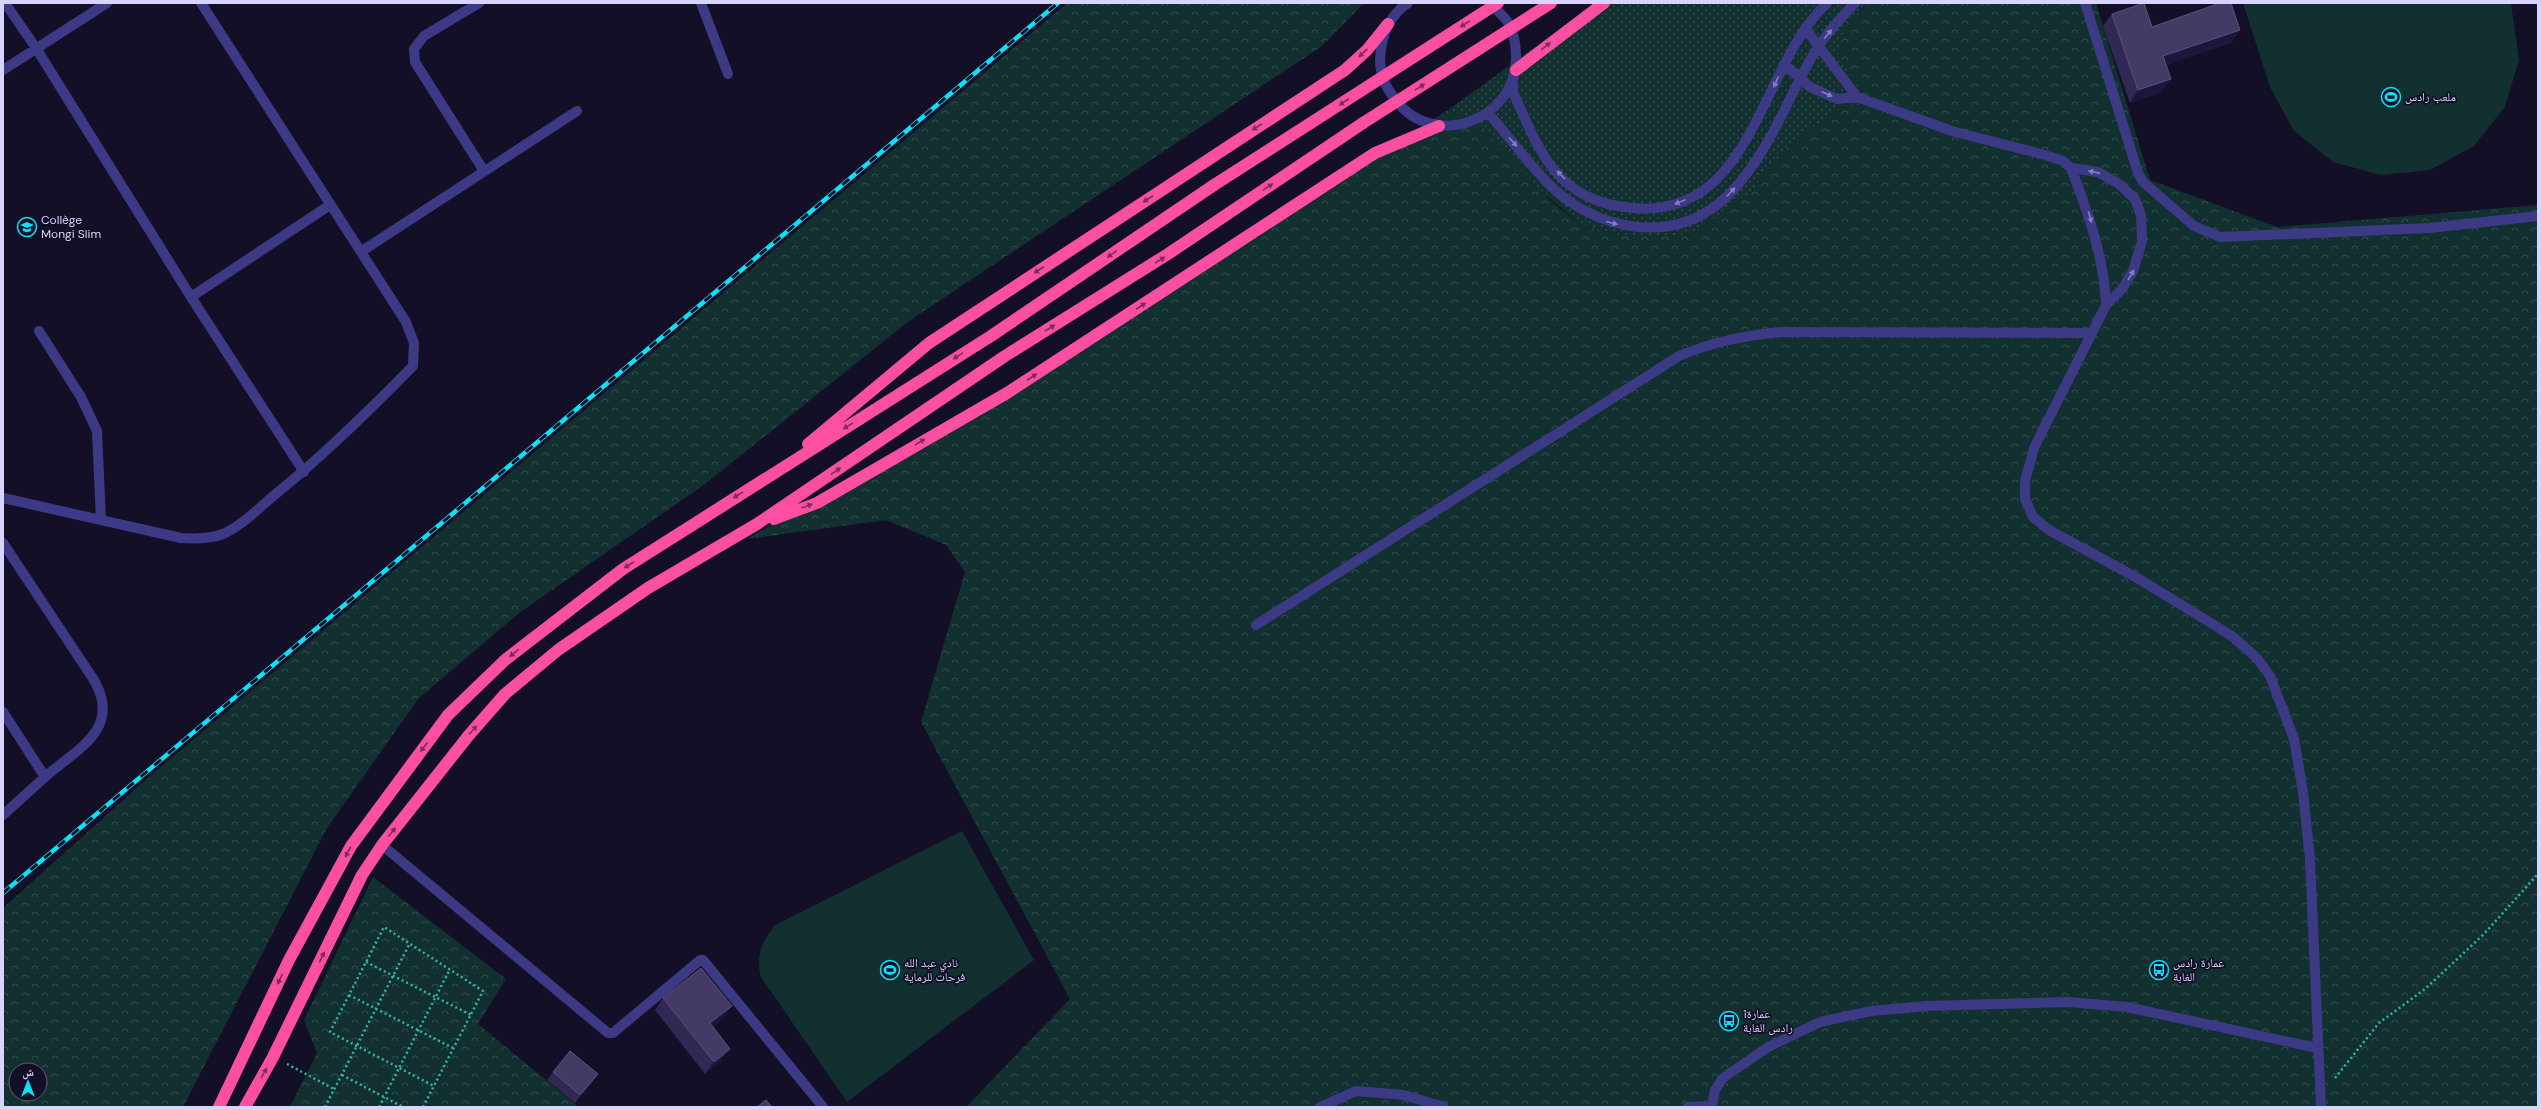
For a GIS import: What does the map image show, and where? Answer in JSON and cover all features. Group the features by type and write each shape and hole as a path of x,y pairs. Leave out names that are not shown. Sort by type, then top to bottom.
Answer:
{"highway":[{"path":"219,1107 289,960 351,846 448,715 505,660 623,569 991,336 1214,185 1498,3"},
{"path":"245,1107 273,1057 362,876 382,845 468,735 505,694 558,650 648,588 757,524 1005,356 1168,254 1363,123 1551,3"},
{"path":"1516,70 1604,3"},
{"path":"773,474 929,342 1345,70 1367,50 1388,24"},
{"path":"757,524 817,503 1007,393 1375,153 1439,126"}],"street":[{"path":"5,3 36,48 191,297 304,472"},
{"path":"3,70 107,3"},
{"path":"3,498 181,538 200,539 223,534 239,524 304,472 362,418 413,366 414,343 406,322 362,251 330,205 201,3"},
{"path":"480,3 424,36 414,49 414,62 484,171"},
{"path":"701,3 728,74"},
{"path":"1408,3 1388,24 1381,44 1380,67 1386,88 1400,106 1418,119 1439,126 1464,125 1486,115 1502,101 1513,82"},
{"path":"1490,3 1507,21 1516,44 1516,70 1513,82 1513,92 1538,150 1568,183 1583,195 1605,204 1650,210 1670,206 1688,199 1717,178 1735,159 1757,122 1784,64 1805,28 1827,3"},
{"path":"1486,115 1490,115 1555,190 1578,208 1605,221 1632,227 1669,226 1693,219 1719,204 1730,193 1760,156 1818,46 1855,3"},
{"path":"2084,3 2138,173 2143,182 2194,226 2220,237 2429,228 2538,216"},
{"path":"1805,28 1857,97"},
{"path":"1784,64 1800,80 1810,87 1837,99 1857,97 1934,125 2063,161 2072,168 2098,172 2119,184 2135,199 2141,215 2142,241 2134,272 2122,289 2106,305 2090,333 2034,448 2025,481 2025,499 2033,517 2049,530 2139,579 2232,636 2257,658 2270,676 2294,739 2303,792 2310,859 2317,1048 2321,1107"},
{"path":"362,251 577,111"},
{"path":"2072,168 2098,247 2104,275 2106,305"},
{"path":"191,297 330,205"},
{"path":"39,330 81,397 97,431 102,520"},
{"path":"1256,625 1679,356 1704,345 1732,338 1779,332 2090,333"},
{"path":"3,543 102,695 103,719 97,732 3,815"},
{"path":"3,712 45,777"},
{"path":"382,845 608,1033 613,1033 700,960 705,962 823,1107"},
{"path":"1688,1107 1712,1107 1715,1090 1723,1078 1768,1047 1820,1022 1871,1011 1927,1006 2068,1002 2127,1007 2317,1048"},
{"path":"1320,1107 1356,1091 1404,1095 1444,1107"}],"path":[{"path":"2320,1096 2379,1023 2424,989 2483,935 2538,874"},
{"path":"423,1107 454,1048 483,991 450,969 409,945 384,927 330,1032 434,1086"},
{"path":"325,1107 409,945"},
{"path":"366,962 471,1015"},
{"path":"379,1107 450,969"},
{"path":"349,995 454,1048"},
{"path":"273,1057 334,1089"},
{"path":"342,1075 403,1107"}],"green space":[{"path":"1067,3 1364,3 1322,46 909,321 705,484 519,613 419,698 327,828 183,1107 3,1107 3,908 149,777"},
{"path":"1596,3 1869,3 1846,22 1861,91 1777,155 1752,191 1693,234 1654,237 1619,235 1581,225 1448,110"},
{"path":"1869,3 2096,3 2150,180 2277,227 2538,205 2538,1107 966,1107 1070,999 921,722 965,572 946,545 886,520 747,539 970,413 1448,110 1475,119 1552,202 1581,225 1619,235 1654,237 1693,234 1752,191 1777,155 1861,91 1837,56 1846,22"},
{"name":"ملعب رادس","path":"2243,3 2511,3 2519,60 2505,107 2474,146 2430,170 2381,175 2333,162 2294,131 2270,87"},
{"name":"نادي عبد الله فرحات للرماية","path":"962,831 1034,960 847,1102 761,977 759,969 759,956 763,943 775,925"},
{"path":"373,877 506,979 478,1024 579,1107 290,1107 317,1053 304,1020"}],"building":[{"path":"2144,3 2152,27 2220,3 2231,3 2240,30 2163,56 2171,79 2138,90 2112,14"},
{"path":"701,968 732,1006 710,1023 730,1049 714,1062 663,998"},
{"path":"570,1051 598,1074 580,1095 553,1072"},
{"path":"766,1100 772,1107 757,1107"}],"railway":[{"path":"3,893 1058,3"}],"place":[{"name":"ملعب رادس","path":"2391,97"},
{"name":"Collège Mongi Slim","path":"27,227"},
{"name":"نادي عبد الله فرحات للرماية","path":"890,970"},
{"name":"عمارة رادس الغابة","path":"2159,970"},
{"name":"1عمارة رادس الغابة","path":"1729,1021"}]}
